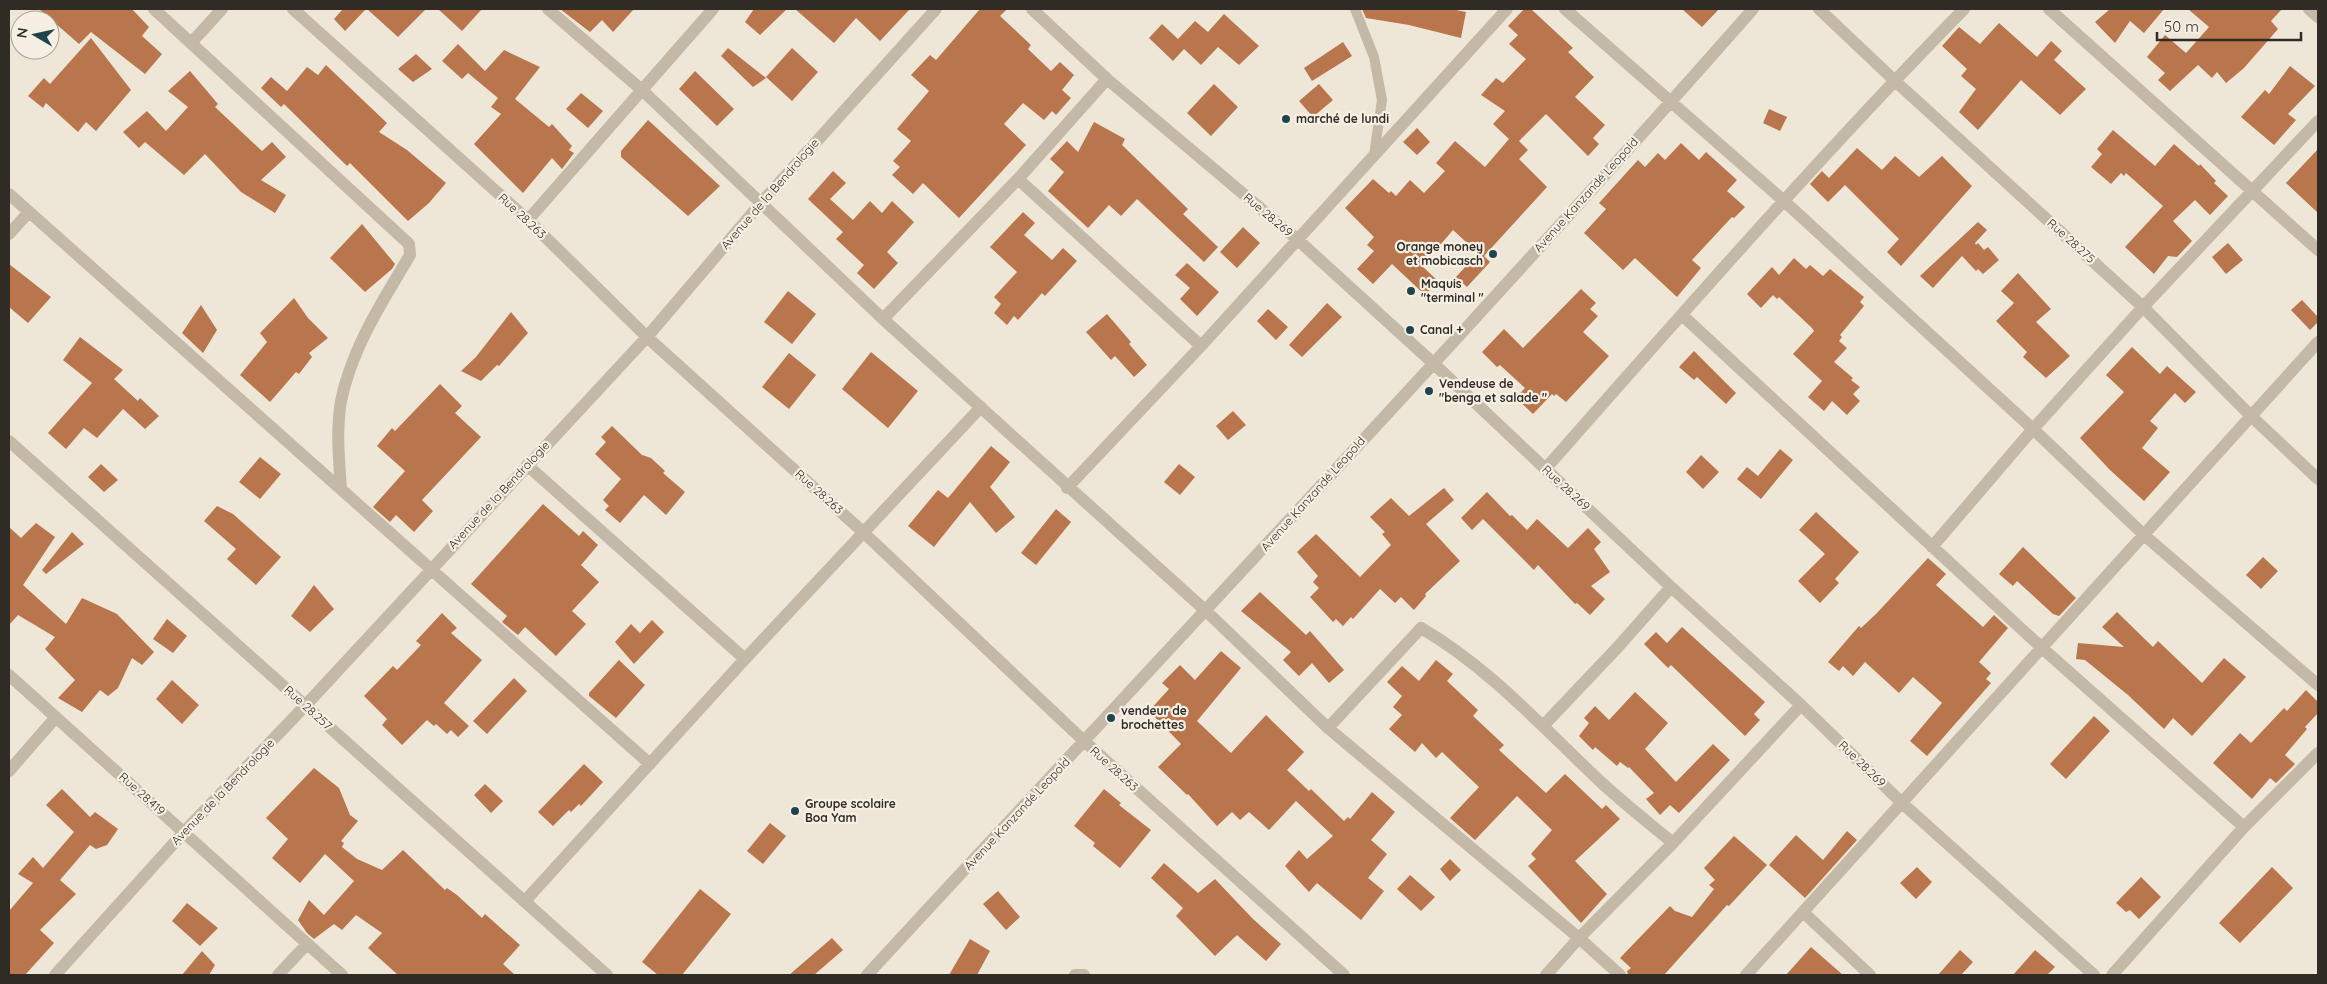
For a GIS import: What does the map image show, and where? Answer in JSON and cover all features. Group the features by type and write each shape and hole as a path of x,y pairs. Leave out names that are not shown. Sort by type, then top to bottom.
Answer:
{"street":[{"path":"154,9 409,244 410,255 362,337 341,401 338,444 341,489"},
{"path":"192,42 222,9"},
{"name":"Rue 28.263","path":"293,9 528,220 647,336 864,532 1084,742 1344,975"},
{"path":"548,9 643,91 883,318 981,406 1067,488 1206,611 1328,728 1579,938 1620,975"},
{"path":"528,220 713,9"},
{"name":"Avenue de la Bendrologie","path":"55,975 184,832 305,706 647,336 761,203 936,9"},
{"name":"Rue 28.269","path":"1032,9 1107,79 1298,240 1546,468 1671,587 1801,705 1902,803 2094,975"},
{"path":"1067,488 1201,346 1507,9"},
{"path":"1565,9 1784,201 2033,429 2144,535 2318,685"},
{"name":"Avenue Kanzandé Leopold","path":"870,974 1433,363 1753,9"},
{"name":"Rue 28.275","path":"1819,9 2143,307 2251,416 2318,479"},
{"path":"1546,468 1894,80 1964,9"},
{"path":"2049,9 2318,250"},
{"path":"2309,9 2318,17"},
{"path":"883,318 1018,179 1107,79"},
{"path":"1932,547 2033,429 2143,307 2318,121"},
{"path":"1018,179 1201,346"},
{"path":"9,194 650,764"},
{"path":"9,234 30,212"},
{"path":"1682,315 2042,648 2244,827"},
{"path":"1746,975 2318,342"},
{"path":"525,901 745,659 981,406"},
{"name":"Rue 28.257","path":"9,440 607,975"},
{"path":"528,465 745,659"},
{"path":"1543,726 1617,648 1671,587"},
{"path":"1328,728 1421,628 1447,642 1543,726 1604,784 1673,843"},
{"name":"Rue 28.419","path":"9,675 342,975"},
{"path":"1546,975 1579,938 1673,843 1801,705"},
{"path":"9,771 56,716"},
{"path":"2112,975 2244,827 2318,753"},
{"path":"1803,912 1870,975"},
{"path":"278,975 307,944"},
{"path":"1076,975 1084,975"}],"lane":[{"path":"1355,9 1374,56 1382,100 1374,155"}],"building":[{"path":"39,9 132,9 149,27 142,36 162,54 145,74 91,32 79,44 60,27 60,10"},
{"path":"343,9 366,9 345,31 334,19"},
{"path":"367,9 426,9 398,37"},
{"path":"438,9 482,9 462,31"},
{"path":"560,9 634,9 613,32 602,20 590,32"},
{"path":"754,9 787,9 760,35 745,22"},
{"path":"795,9 910,9 880,41 856,18 834,43"},
{"path":"980,9 1007,9 1000,16 1031,45 1028,49 1051,71 1060,62 1074,75 1062,90 1071,98 1056,115 1052,111 1044,120 1023,103 1004,124 1026,145 959,218 923,183 913,194 892,175 900,167 893,161 911,141 897,129 929,91 911,75 930,55 936,60"},
{"path":"1362,9 1451,9 1466,12 1461,38 1409,25 1366,18"},
{"path":"1524,9 1531,9 1573,48 1568,52 1594,77 1575,97 1605,125 1593,138 1599,144 1588,156 1546,114 1519,141 1528,150 1519,159 1547,187 1484,256 1490,262 1467,287 1456,277 1478,253 1453,230 1422,266 1438,281 1425,295 1392,264 1373,284 1357,269 1374,251 1367,245 1374,237 1345,208 1373,179 1389,193 1391,191 1396,196 1410,180 1424,193 1445,171 1436,163 1455,141 1485,167 1509,139 1493,124 1505,111 1481,95 1496,78 1503,83 1526,59 1509,44 1518,35 1508,26"},
{"path":"1682,9 1719,9 1702,27"},
{"path":"2110,9 2164,9 2144,33 2130,21 2115,43 2095,22"},
{"path":"2188,9 2282,9 2271,21 2278,29 2244,68 2226,83 2217,72 2212,78 2198,65 2170,91 2158,80 2165,73 2147,57 2165,35 2186,53 2209,27"},
{"path":"1224,14 1259,46 1239,65 1218,47 1201,65 1184,49 1173,61 1149,38 1162,24 1178,39 1195,21 1208,32"},
{"path":"1999,23 2037,57 2051,41 2062,51 2054,60 2086,89 2060,115 2021,80 1978,130 1959,112 1976,89 1961,76 1967,69 1942,46 1959,27 1980,44"},
{"path":"91,38 131,90 96,131 86,122 78,132 46,103 43,108 28,96 44,78 50,84"},
{"path":"1343,42 1352,56 1312,81 1304,68"},
{"path":"458,44 485,71 504,50 540,67 515,99 549,127 552,124 572,146 569,150 574,153 562,169 552,158 523,193 474,144 501,114 491,107 498,98 468,73 462,79 442,61"},
{"path":"728,48 766,78 753,87 721,56"},
{"path":"792,48 818,72 792,101 766,77"},
{"path":"416,54 432,69 413,82 398,69"},
{"path":"326,65 387,123 379,132 407,150 446,183 429,203 408,221 350,163 347,166 284,104 281,107 261,88 271,77 287,91 307,67 318,75"},
{"path":"2290,66 2315,86 2288,114 2296,120 2274,145 2241,117 2265,90 2269,94"},
{"path":"190,71 218,104 215,107 262,151 272,142 286,157 261,180 286,195 275,213 241,192 205,154 184,175 145,142 139,148 123,132 147,111 166,131 188,107 168,91"},
{"path":"695,71 734,109 717,126 679,89"},
{"path":"1214,84 1238,107 1211,136 1187,113"},
{"path":"1319,84 1333,100 1313,117 1299,101"},
{"path":"581,93 603,111 588,128 566,109"},
{"path":"1769,109 1787,117 1780,131 1763,123"},
{"path":"648,120 720,186 688,216 621,157 621,151"},
{"path":"1094,122 1125,139 1122,145 1188,209 1183,214 1218,247 1204,262 1137,199 1121,216 1109,205 1088,228 1048,191 1064,172 1050,159 1067,141 1078,152"},
{"path":"1417,128 1430,142 1417,155 1403,142"},
{"path":"2113,130 2155,166 2174,144 2199,166 2200,164 2216,181 2214,183 2228,196 2210,215 2195,200 2173,221 2192,241 2177,257 2168,256 2154,274 2125,247 2163,206 2126,173 2124,176 2121,173 2111,184 2091,167 2102,154 2097,149"},
{"path":"1681,143 1699,160 1706,152 1737,180 1727,191 1745,207 1734,218 1732,217 1692,260 1701,268 1677,297 1635,258 1623,270 1584,233 1606,209 1599,203 1638,160 1645,167 1658,153 1665,160"},
{"path":"1857,148 1882,170 1895,156 1919,177 1942,156 1972,186 1901,266 1887,252 1899,239 1845,185 1828,202 1810,184 1822,171 1829,178"},
{"path":"2318,149 2318,213 2286,183"},
{"path":"833,171 846,183 830,199 853,220 870,201 882,213 892,201 914,222 887,252 898,263 874,289 857,273 864,265 836,239 843,232 808,199"},
{"path":"1023,212 1035,223 1024,235 1052,260 1063,248 1077,261 1045,296 1042,293 1018,320 1014,316 1007,325 994,313 1001,304 994,297 1017,272 990,247"},
{"path":"1978,222 1987,230 1975,243 1976,245 1978,243 1984,250 1988,247 1999,260 1983,274 1978,269 1976,271 1962,256 1933,288 1920,276"},
{"path":"362,224 395,264 392,269 365,292 330,258"},
{"path":"1243,227 1260,243 1237,268 1220,252"},
{"path":"2228,243 2243,260 2226,274 2212,257"},
{"path":"1794,258 1806,269 1810,265 1823,276 1830,269 1864,297 1860,302 1864,306 1840,335 1842,337 1839,341 1847,348 1834,362 1853,378 1851,380 1860,387 1853,394 1860,401 1847,415 1832,401 1824,411 1808,397 1822,381 1793,354 1814,331 1812,328 1779,297 1777,299 1773,295 1761,308 1747,294 1772,267 1779,275"},
{"path":"1187,263 1219,292 1197,316 1180,299 1190,288 1175,275"},
{"path":"9,264 51,297 28,323 9,307"},
{"path":"2018,273 2051,309 2036,322 2070,356 2046,378 2023,357 2027,352 1996,321 2014,303 2001,291"},
{"path":"1581,289 1596,303 1590,309 1598,316 1583,332 1609,356 1566,402 1556,394 1554,396 1552,394 1533,414 1516,398 1525,388 1500,365 1497,367 1482,352 1504,329 1523,348"},
{"path":"788,291 816,314 792,344 764,322"},
{"path":"294,298 308,318 328,338 309,353 312,357 299,374 296,372 270,402 240,375 267,342 260,333"},
{"path":"2302,300 2318,317 2318,322 2310,330 2291,310"},
{"path":"1327,303 1342,317 1302,357 1289,345"},
{"path":"201,305 217,330 203,353 182,333"},
{"path":"1268,309 1288,327 1276,340 1257,321"},
{"path":"511,312 528,333 499,366 497,365 481,381 461,371 476,357"},
{"path":"1107,314 1131,342 1129,344 1147,365 1134,377 1115,356 1111,360 1086,332"},
{"path":"80,337 123,370 114,379 138,401 140,398 159,416 145,429 123,409 97,438 84,428 66,449 48,433 92,383 63,360"},
{"path":"2132,347 2160,374 2167,366 2196,392 2185,403 2175,393 2150,421 2158,428 2142,448 2170,472 2144,501 2110,470 2080,438 2124,392 2106,375"},
{"path":"1694,351 1736,393 1726,404 1697,377 1694,380 1679,367"},
{"path":"871,352 918,391 888,428 842,389"},
{"path":"789,353 816,375 789,409 762,387"},
{"path":"440,384 462,406 455,413 481,437 422,500 433,511 414,532 396,515 390,522 373,507 405,471 377,446 392,428 395,431"},
{"path":"1233,411 1246,425 1228,440 1216,426"},
{"path":"612,426 642,455 651,458 665,471 663,473 685,492 666,515 644,495 620,523 605,510 609,506 603,500 621,479 595,454 606,442 601,437"},
{"path":"991,446 1010,462 990,487 1015,517 996,533 970,502 934,547 908,526 938,490 948,498"},
{"path":"1780,449 1793,460 1761,499 1737,479 1747,467 1758,476"},
{"path":"1701,455 1719,472 1703,489 1686,472"},
{"path":"260,457 281,474 260,499 239,482"},
{"path":"101,464 118,480 104,492 88,477"},
{"path":"1179,464 1195,477 1180,495 1164,482"},
{"path":"1444,488 1454,500 1426,524 1460,561 1425,594 1426,596 1414,610 1401,597 1395,603 1380,589 1353,619 1351,617 1343,626 1336,619 1333,622 1310,597 1319,588 1313,582 1318,576 1297,552 1316,534 1360,577 1391,545 1382,534 1385,532 1370,517 1391,498 1409,516"},
{"path":"1487,492 1510,516 1512,515 1527,530 1537,519 1568,548 1588,528 1601,542 1594,549 1610,572 1591,586 1605,599 1590,615 1577,603 1575,604 1538,565 1534,570 1483,519 1472,530 1461,518"},
{"path":"543,504 579,536 583,531 598,545 581,565 599,582 572,611 586,624 556,656 525,627 518,635 502,622 507,616 471,584"},
{"path":"217,506 233,514 281,557 256,585 227,559 236,549 204,521"},
{"path":"1056,509 1071,522 1036,565 1021,553"},
{"path":"1816,512 1859,552 1835,579 1839,583 1820,603 1798,581 1825,554 1799,530"},
{"path":"36,523 55,537 23,585 66,624 82,598 117,614 154,652 142,665 132,658 118,688 108,696 100,690 82,712 58,698 75,680 45,649 55,637 18,615 9,625 9,527 21,538"},
{"path":"72,532 84,544 46,574 42,570"},
{"path":"2023,547 2076,598 2059,616 2053,614 2017,581 2013,586 1999,574"},
{"path":"2263,557 2278,571 2261,589 2246,575"},
{"path":"1928,558 1946,574 1936,585 1983,627 1994,615 2008,628 1979,662 1991,673 1986,679 1991,683 1927,756 1910,741 1942,703 1913,677 1899,693 1865,662 1853,676 1843,666 1839,671 1828,662 1859,626 1861,628 1876,614"},
{"path":"314,585 334,609 310,632 291,616"},
{"path":"1260,592 1306,635 1310,631 1344,670 1329,683 1312,663 1299,676 1283,660 1291,652 1241,611"},
{"path":"2117,612 2153,647 2158,641 2202,683 2224,658 2246,677 2192,736 2173,718 2164,729 2128,695 2085,660 2076,659 2078,643 2124,647 2102,627"},
{"path":"442,613 457,628 451,633 482,660 444,703 469,726 458,737 451,730 447,734 436,724 434,726 427,720 402,745 382,725 387,719 364,696 393,666 397,670 421,645 416,641"},
{"path":"167,619 187,636 173,653 153,639"},
{"path":"652,620 664,632 634,664 615,642 631,624 640,633"},
{"path":"1682,627 1765,702 1754,714 1760,720 1745,736 1671,665 1668,668 1644,644 1656,632 1667,643"},
{"path":"1221,651 1241,668 1197,721 1231,753 1266,715 1304,752 1287,770 1309,791 1311,789 1344,821 1348,817 1350,819 1372,792 1395,812 1371,840 1387,854 1368,878 1384,891 1361,920 1317,883 1309,892 1285,866 1299,850 1307,859 1333,836 1296,801 1269,830 1249,812 1240,820 1232,812 1217,826 1188,794 1158,767 1181,744 1149,711 1169,689 1162,683 1180,665 1195,680"},
{"path":"619,660 645,685 616,718 589,696 589,693"},
{"path":"1436,660 1453,674 1447,681 1478,710 1473,716 1504,745 1499,750 1546,793 1565,774 1602,809 1606,805 1620,819 1575,861 1607,894 1581,923 1528,866 1536,859 1531,854 1552,830 1517,796 1475,840 1450,818 1479,787 1442,752 1436,758 1422,743 1415,752 1389,729 1402,715 1393,707 1402,696 1387,682 1402,666 1419,681"},
{"path":"514,678 527,691 487,734 473,721"},
{"path":"172,680 199,705 182,724 156,699"},
{"path":"2306,690 2318,702 2318,713 2305,727 2307,729 2285,755 2295,764 2276,783 2270,778 2252,799 2213,763 2240,733 2251,743 2284,708 2287,711"},
{"path":"1635,692 1668,723 1645,749 1676,782 1713,744 1730,760 1679,813 1670,805 1660,815 1646,799 1654,793 1629,767 1620,762 1617,766 1595,747 1593,750 1579,736 1589,723 1584,718 1595,706 1609,720"},
{"path":"2094,716 2110,731 2066,779 2050,764"},
{"path":"584,764 603,782 581,806 579,804 571,812 569,810 553,826 538,812"},
{"path":"314,768 339,788 350,815 358,821 341,841 344,843 342,847 357,859 382,870 403,850 445,890 447,888 457,895 482,918 485,914 520,945 503,964 515,975 398,975 368,948 382,933 356,915 342,930 334,924 314,939 307,933 298,920 309,900 324,915 354,881 325,854 300,883 272,858 288,839 266,818"},
{"path":"485,784 503,801 491,813 474,795"},
{"path":"62,789 90,817 95,812 118,829 107,845 96,849 90,845 60,880 76,894 40,930 54,943 25,975 9,975 9,911 33,883 18,874 33,857 43,868 74,832 46,805"},
{"path":"1104,789 1121,803 1119,805 1151,830 1120,868 1093,846 1095,843 1074,826"},
{"path":"770,823 786,836 763,864 747,851"},
{"path":"1847,831 1857,840 1805,898 1769,865 1796,835 1823,860"},
{"path":"1734,836 1767,865 1729,906 1727,905 1664,975 1628,975 1627,971 1631,968 1620,958 1670,906 1675,911 1692,917 1714,889 1709,885 1715,880 1704,868"},
{"path":"1450,859 1461,870 1450,881 1440,869"},
{"path":"1164,863 1198,893 1215,879 1253,919 1281,944 1266,961 1237,935 1215,956 1176,916 1183,908 1151,878"},
{"path":"1917,867 1932,882 1916,899 1900,883"},
{"path":"2272,867 2293,888 2240,943 2219,923"},
{"path":"1410,875 1435,897 1421,911 1397,889"},
{"path":"2141,877 2161,897 2139,919 2130,910 2126,912 2116,903"},
{"path":"700,889 731,914 682,975 658,975 642,962"},
{"path":"998,891 1020,917 1006,930 983,904"},
{"path":"187,903 218,928 200,946 172,921"},
{"path":"832,938 843,950 814,975 789,975"},
{"path":"970,939 990,951 977,975 949,975"},
{"path":"1811,947 1843,975 1786,975"},
{"path":"1960,950 1973,962 1961,975 1938,975"},
{"path":"2035,950 2055,967 2047,975 2013,975"},
{"path":"202,951 215,965 209,975 182,975"}],"place":[{"name":"marché de lundi","path":"1286,119"},
{"name":"Orange money et mobicasch","path":"1493,254"},
{"name":"Maquis \"terminal \"","path":"1411,291"},
{"name":"Canal +","path":"1410,330"},
{"name":"Vendeuse de \"benga et salade \"","path":"1429,391"},
{"name":"vendeur de brochettes","path":"1111,718"},
{"name":"Groupe scolaire Boa Yam","path":"795,811"}]}
